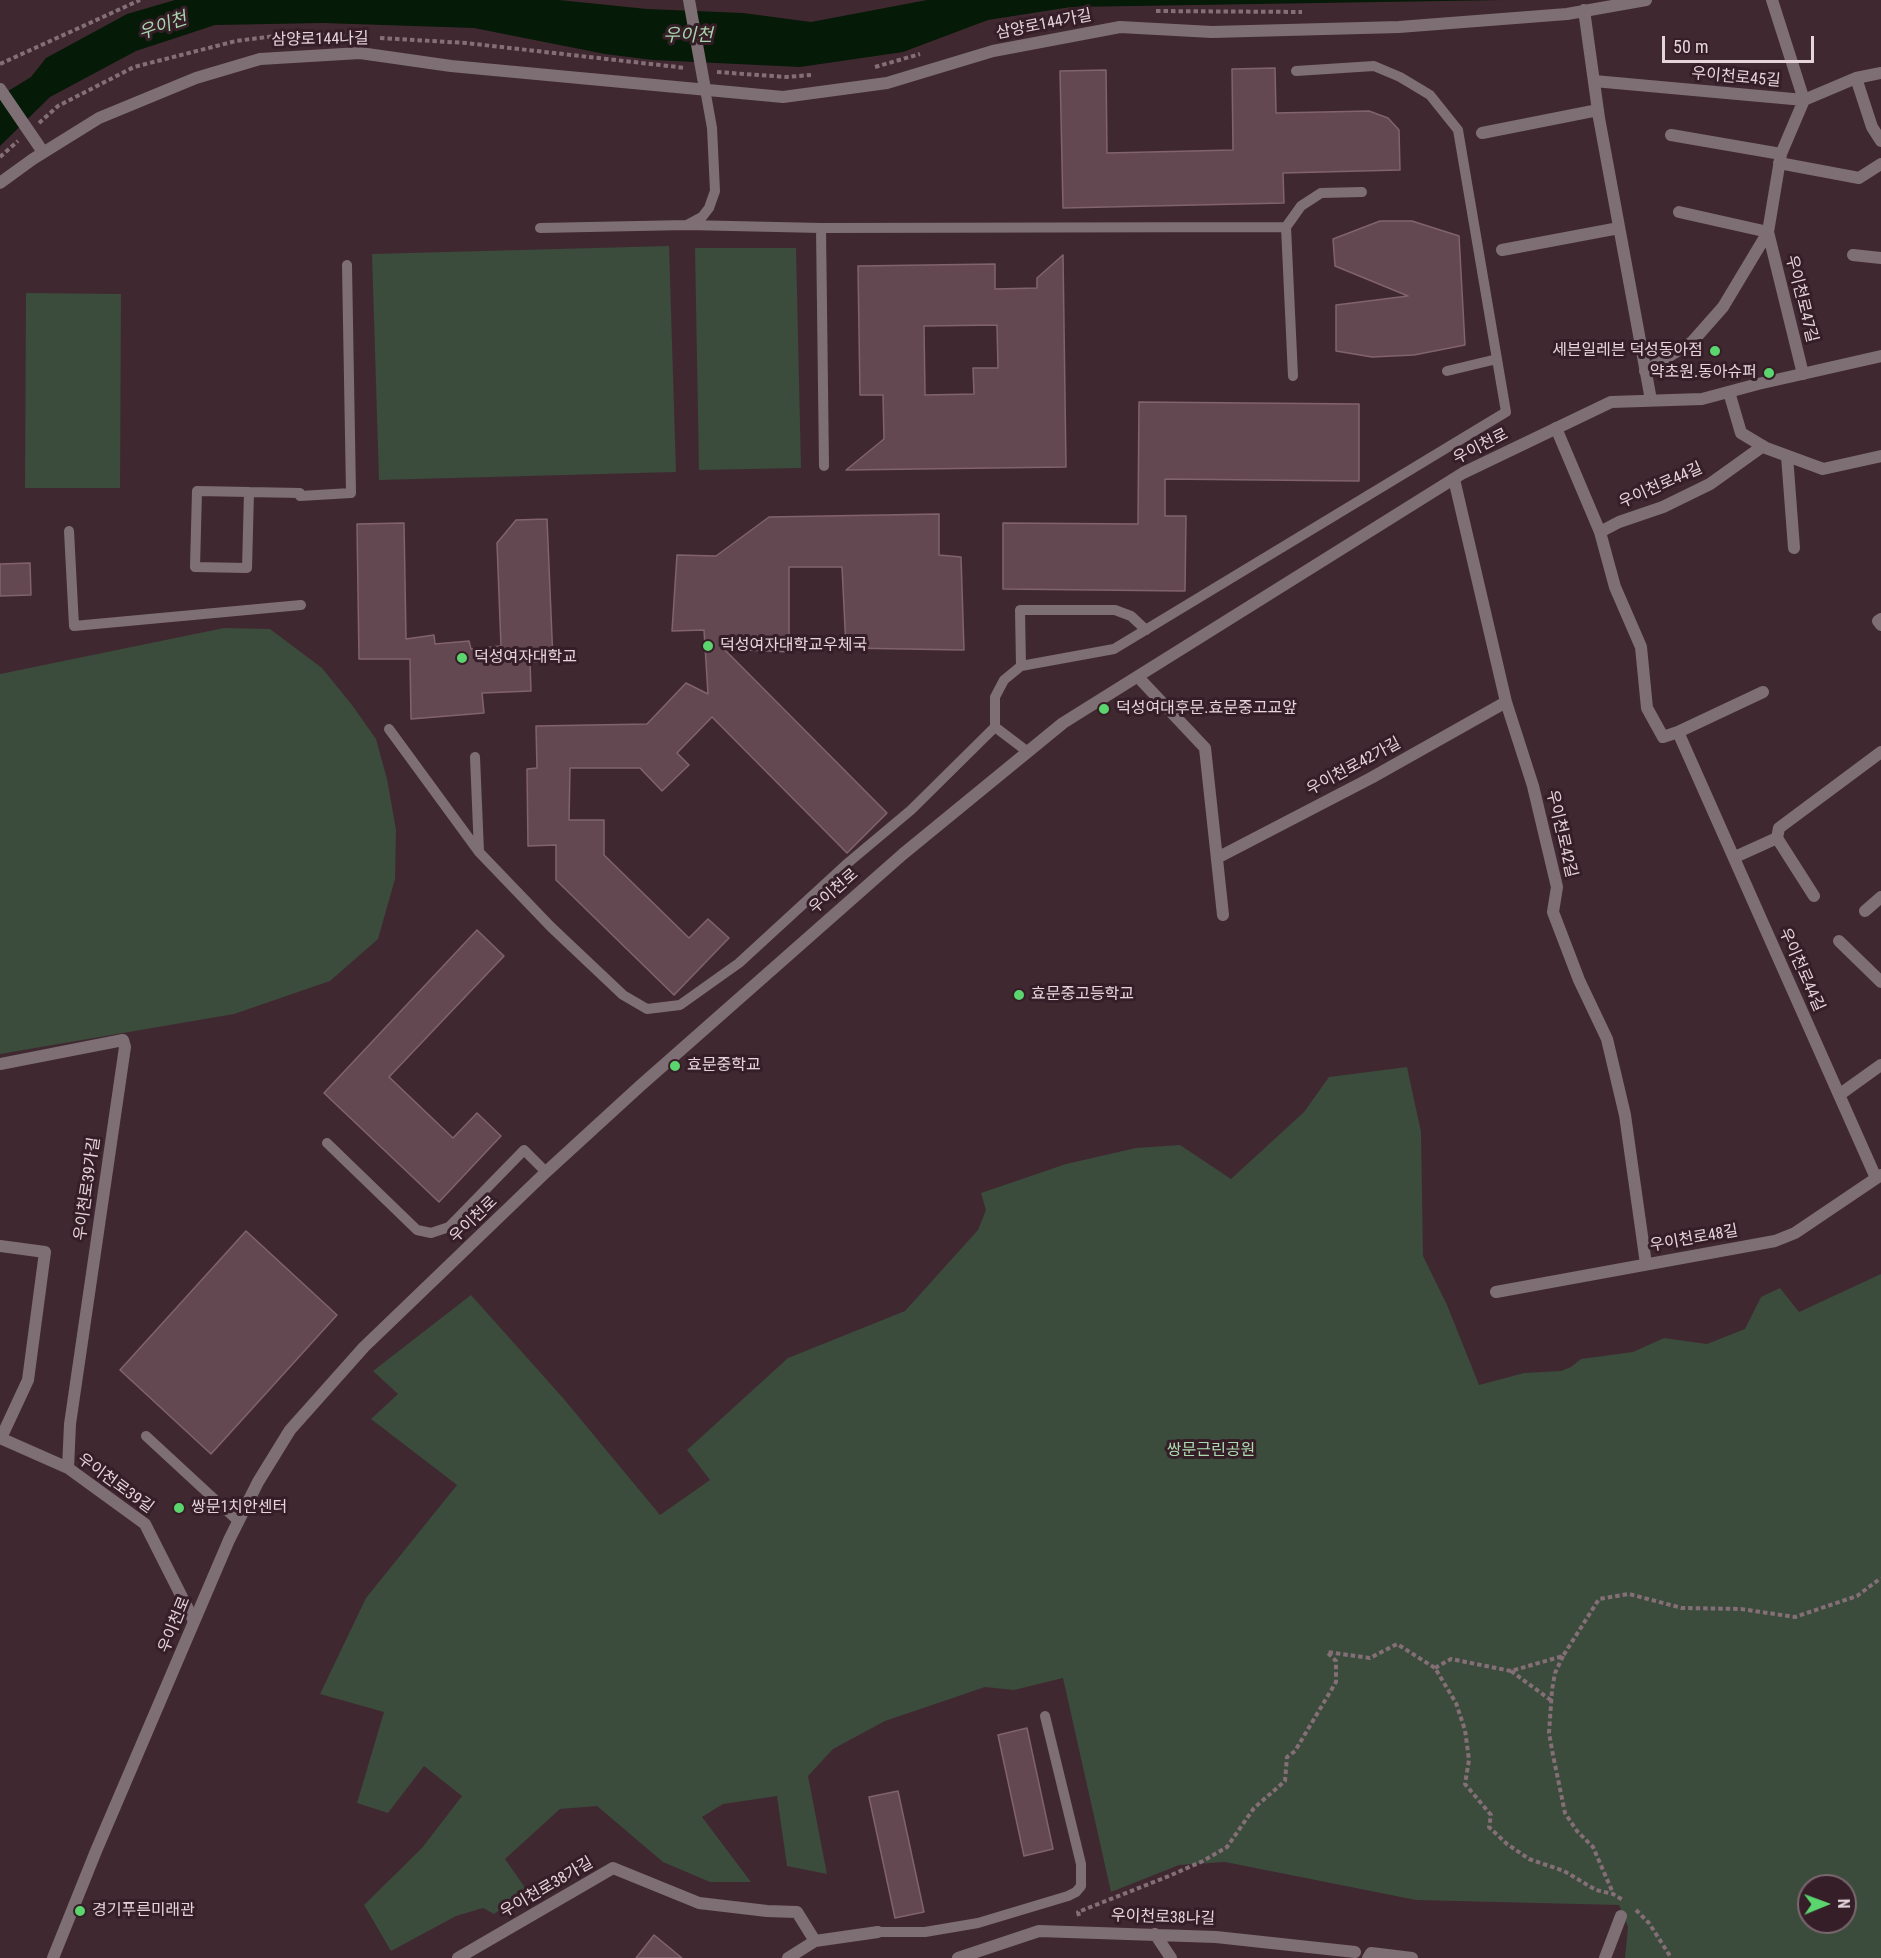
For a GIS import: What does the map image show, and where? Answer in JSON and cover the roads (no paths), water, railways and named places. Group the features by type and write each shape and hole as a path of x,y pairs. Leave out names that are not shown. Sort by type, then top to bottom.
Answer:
{"street":[{"path":"689,0 705,89"},
{"name":"삼양로144가길","path":"705,89 783,97 887,83 993,51 1120,27 1212,32 1399,27 1567,14 1645,0"},
{"path":"1772,0 1804,100 1856,78 1881,73"},
{"path":"1584,10 1598,110 1651,400"},
{"name":"삼양로144나길","path":"0,183 99,118 196,78 260,59 360,53 451,66 705,89"},
{"path":"1856,78 1872,127 1881,141"},
{"name":"우이천로45길","path":"1594,81 1804,100"},
{"path":"0,89 43,153"},
{"name":"우이천로47길","path":"1803,374 1768,232 1780,159 1804,100"},
{"path":"1482,133 1598,110"},
{"path":"1671,135 1859,178 1881,164"},
{"path":"1645,372 1692,342 1724,307 1768,232 1679,212"},
{"path":"1502,250 1619,228"},
{"path":"1853,255 1881,258"},
{"name":"우이천로","path":"53,1958 224,1550 258,1482 290,1430 364,1347 546,1172 903,854 1063,723 1454,479 1611,402 1702,399 1881,356"},
{"path":"1729,392 1741,433 1763,446 1823,470 1881,456"},
{"path":"1556,428 1600,532 1615,587 1641,647 1647,708 1663,737 1762,692"},
{"name":"우이천로44길","path":"1600,532 1619,522 1663,507 1710,484 1763,446"},
{"path":"1787,456 1794,548"},
{"name":"우이천로42길","path":"1454,479 1506,702 1533,786 1557,887 1553,912 1579,980 1607,1039 1625,1115 1646,1264"},
{"path":"1881,619 1878,621 1881,625"},
{"path":"1138,677 1205,748 1223,915"},
{"name":"우이천로42가길","path":"1217,858 1371,778 1506,702"},
{"name":"우이천로44길","path":"1678,732 1839,1095 1879,1177"},
{"path":"1814,896 1777,838 1779,828 1881,752"},
{"path":"1735,857 1777,838"},
{"path":"1865,911 1881,897"},
{"path":"1839,941 1881,982"},
{"name":"우이천로39가길","path":"0,1064 123,1040 125,1047 70,1424 68,1468"},
{"path":"1839,1095 1881,1065"},
{"name":"우이천로48길","path":"1497,1292 1775,1241 1795,1233 1879,1177"},
{"name":"우이천로39길","path":"0,1246 45,1252 28,1380 0,1438 68,1468 145,1524 194,1621"},
{"name":"우이천로38가길","path":"458,1958 613,1868 699,1903 797,1912 815,1941"},
{"path":"1605,1958 1621,1917"},
{"name":"우이천로38나길","path":"958,1958 973,1956 1039,1931 1216,1937 1355,1952"},
{"path":"790,1957 815,1941 878,1932"},
{"path":"1155,1934 1171,1958"},
{"path":"1368,1958 1371,1953 1412,1958"}],"lane":[{"path":"388,729 479,852 551,927 623,994 647,1009 680,1005 739,963 849,862 911,810 995,727 995,697 1004,680 1021,666 1114,649 1506,412 1458,130 1430,95 1400,77 1374,66 1296,70"},
{"path":"687,225 702,217 709,208 715,191 712,128 705,89"},
{"path":"1293,376 1286,226 1301,206 1321,194 1362,192"},
{"path":"540,228 687,225 821,228 1286,226"},
{"path":"821,228 824,466"},
{"path":"249,492 247,568 195,567 197,491 351,493 347,265"},
{"path":"1447,371 1497,359"},
{"path":"69,531 74,626 301,605"},
{"path":"1021,666 1020,610 1115,610 1131,616 1146,630"},
{"path":"995,727 1028,752"},
{"path":"475,757 479,852"},
{"path":"327,1143 417,1230 431,1233 450,1227 524,1150 546,1172"},
{"path":"146,1436 238,1521"},
{"path":"878,1932 925,1932 978,1923 1068,1896 1081,1886 1081,1864 1045,1716"}],"water":[{"name":"우이천","path":"175,0 559,0 647,9 743,13 811,22 927,0 1503,0 1071,7 988,20 903,52 800,67 653,60 605,54 474,28 323,23 215,25 136,51 50,97 0,146 0,96 31,77 46,58 127,14"}],"place":[{"name":"세븐일레븐 덕성동아점","path":"1715,351"},
{"name":"약초원.동아슈퍼","path":"1769,373"},
{"name":"덕성여자대학교우체국","path":"708,646"},
{"name":"덕성여자대학교","path":"462,658"},
{"name":"덕성여대후문.효문중고교앞","path":"1104,709"},
{"name":"효문중고등학교","path":"1019,995"},
{"name":"효문중학교","path":"675,1066"},
{"name":"쌍문1치안센터","path":"179,1508"},
{"name":"경기푸른미래관","path":"80,1911"}],"park label":[{"name":"쌍문근린공원","path":"1211,1451"}]}
